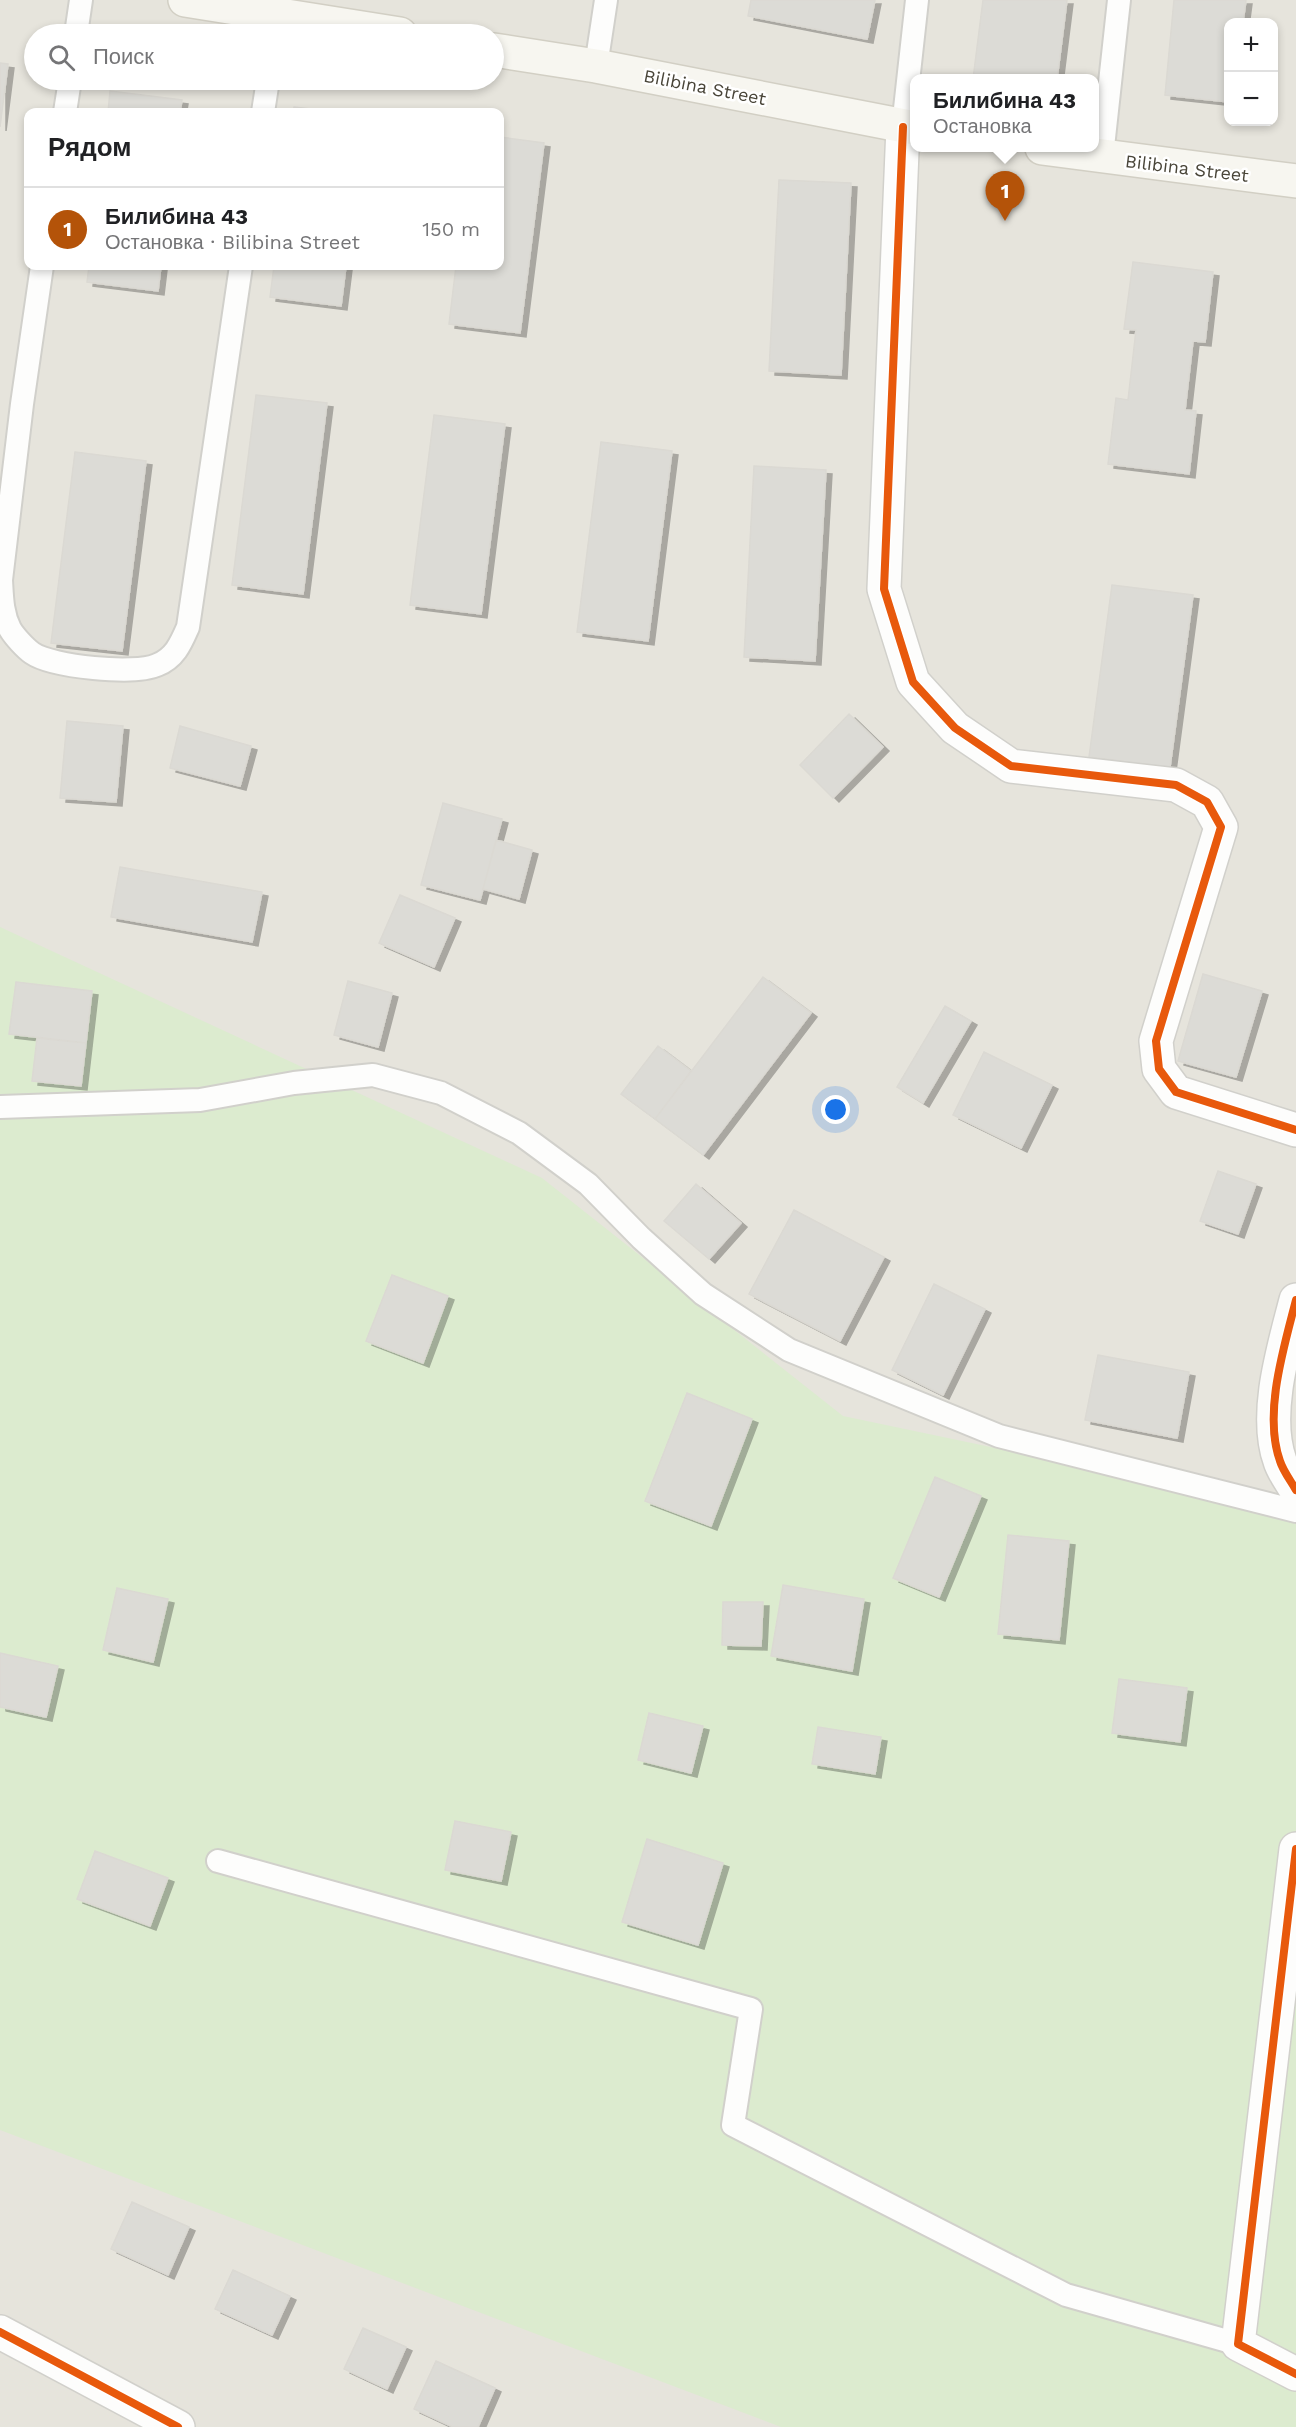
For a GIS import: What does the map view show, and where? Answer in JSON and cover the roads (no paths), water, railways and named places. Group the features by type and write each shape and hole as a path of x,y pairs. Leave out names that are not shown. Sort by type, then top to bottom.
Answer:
{"main road":[{"path":"185,0 272,24"},
{"name":"Bilibina Street","path":"504,52 597,66 909,128"},
{"name":"Bilibina Street","path":"1075,152 1296,182"}],"street":[{"path":"909,128 884,589 913,681 955,728 1011,766 1176,785 1207,802 1221,827 1156,1041 1159,1068 1176,1092 1296,1130"},
{"path":"1296,1300 1281,1361 1273,1429 1280,1462 1296,1490"},
{"path":"1296,1849 1238,2344 1296,2374"},
{"path":"0,2332 178,2427"}],"lane":[{"path":"77,24 81,0"},
{"path":"597,66 606,0"},
{"path":"912,74 917,0"},
{"path":"1102,156 1119,0"},
{"path":"66,108 68,90"},
{"path":"264,108 266,90"},
{"path":"909,128 910,112"},
{"path":"41,270 5,545 1,580 2,608 11,630 32,653 76,666 136,671 158,665 176,652 188,627 240,270"},
{"path":"0,1107 200,1100 294,1083 373,1075 441,1093 519,1133 588,1184 641,1238 703,1294 789,1350 999,1436 1296,1511"},
{"path":"218,1861 751,2008 733,2125 1066,2295 1238,2344"}],"place":[{"name":"Билибина 43","path":"1005,221"}]}
